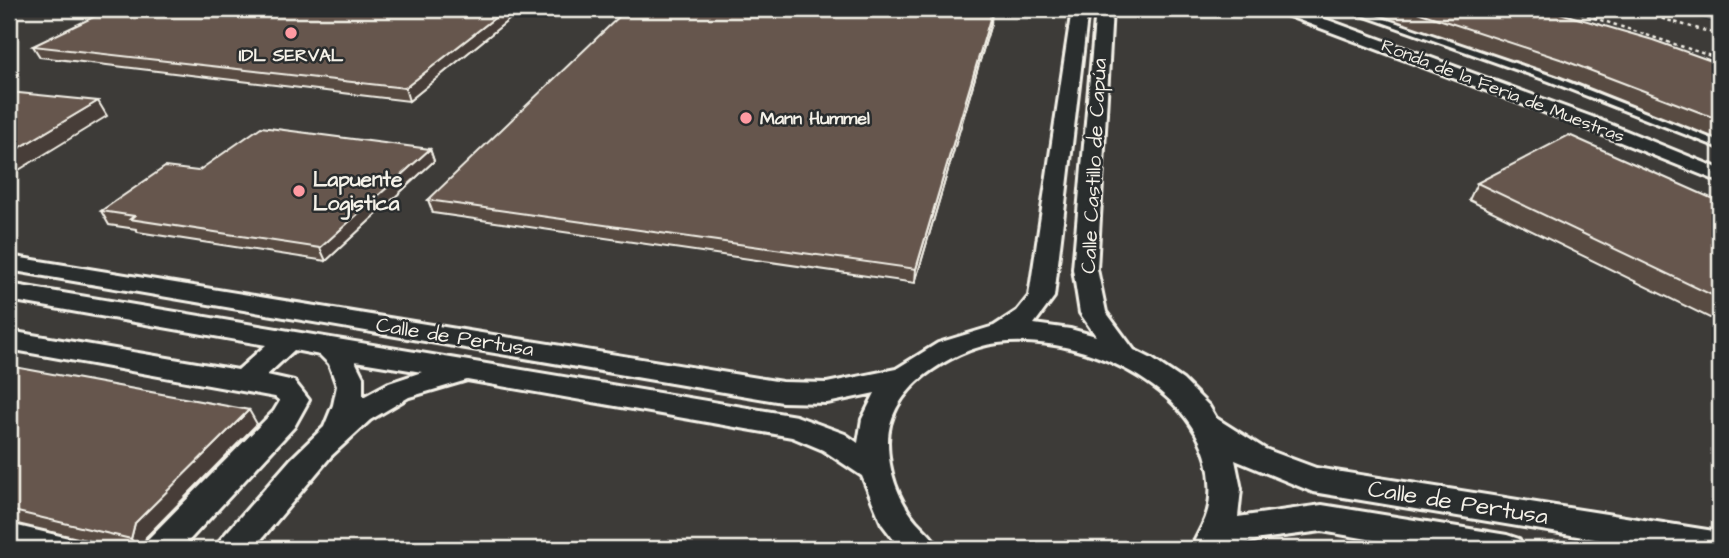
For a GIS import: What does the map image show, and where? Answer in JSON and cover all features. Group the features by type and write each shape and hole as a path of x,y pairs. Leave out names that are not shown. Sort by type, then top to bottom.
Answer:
{"street":[{"name":"Calle Castillo de Capúa","path":"1000,334 1026,317 1041,297 1080,9"},
{"name":"Calle Castillo de Capúa","path":"1104,9 1085,269 1093,313 1123,355"},
{"name":"Ronda de la Feria de Muestras","path":"1284,9 1494,86 1720,176"},
{"name":"Ronda de la Feria de Muestras","path":"1315,9 1415,43 1720,162"},
{"name":"Calle de Pertusa","path":"9,263 782,392 827,393 902,378"},
{"name":"Calle de Pertusa","path":"9,292 796,427 834,442 873,468"},
{"path":"923,549 913,541 886,505 873,468 873,434 883,404 902,378 932,357 966,342 1000,334 1051,335 1082,341 1123,355 1156,374 1185,398 1208,426 1224,462 1227,500 1212,543"},
{"path":"9,340 284,388 295,400 284,419 160,549"},
{"path":"244,381 288,340"},
{"path":"328,346 343,361 351,376 352,390 337,430"},
{"path":"233,549 337,430 360,412 401,390 467,371"},
{"name":"Calle de Pertusa","path":"1208,426 1254,457 1313,480 1720,546"},
{"name":"Calle de Pertusa","path":"1212,543 1261,526 1322,518 1507,549"},
{"path":"9,538 61,549"}],"lane":[{"path":"1349,9 1552,79 1720,145"}],"path":[{"path":"1567,9 1720,59"},
{"path":"1628,9 1720,35"}],"shaded area":[{"path":"9,9 1654,9 1720,24 1720,549 9,549"}],"building":[{"name":"IDL SERVAL","path":"110,9 506,9 405,88 33,46"},
{"name":"Mann Hummel","path":"627,9 954,9 992,12 916,269 428,200"},
{"path":"1408,9 1546,9 1653,40 1720,64 1720,120 1563,60"},
{"path":"9,92 98,101 9,154"},
{"name":"Lapuente Logistica","path":"261,127 430,149 320,248 130,219 134,216 101,211 165,167 198,171"},
{"path":"1569,135 1720,202 1720,299 1477,183"},
{"path":"9,366 249,410 135,523 131,539 9,510"}],"railway":[{"path":"1680,9 1720,20"}],"place":[{"name":"IDL SERVAL","path":"291,33"},
{"name":"Mann Hummel","path":"746,118"},
{"name":"Lapuente Logistica","path":"299,191"}]}
